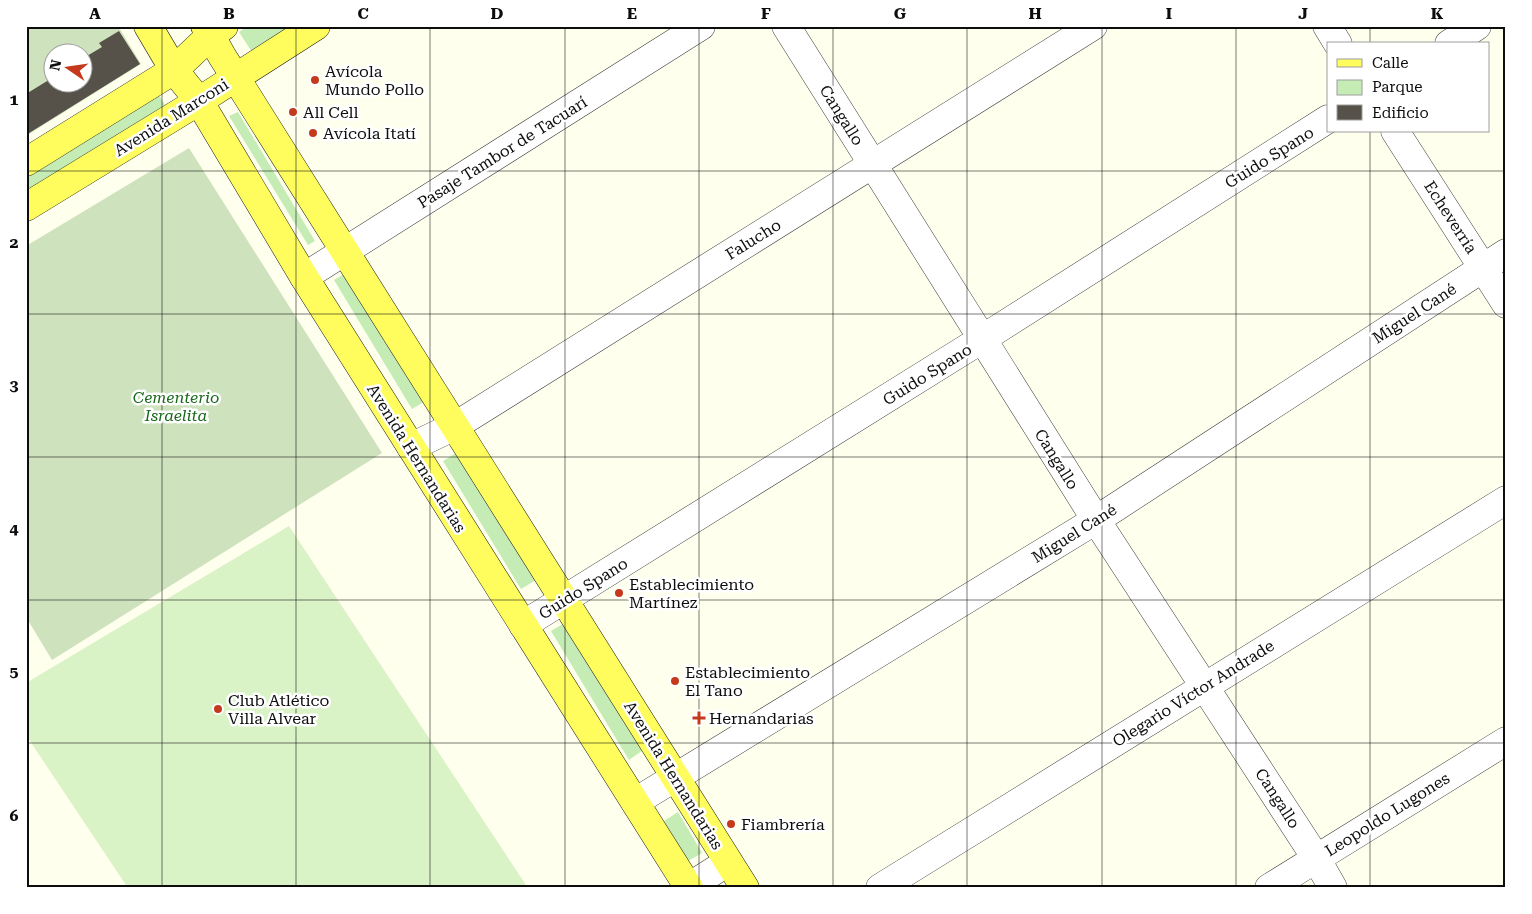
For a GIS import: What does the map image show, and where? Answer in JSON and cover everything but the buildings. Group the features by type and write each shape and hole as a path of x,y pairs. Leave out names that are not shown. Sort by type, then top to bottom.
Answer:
{"main road":[{"name":"Avenida Hernandarias","path":"148,26 174,70 199,101 304,277 688,887"},
{"name":"Avenida Marconi","path":"26,207 199,101 316,26"},
{"name":"Avenida Hernandarias","path":"213,29 236,77 344,252 745,888"},
{"path":"26,162 174,70 213,29"}],"street":[{"name":"Pasaje Tambor de Tacuarí","path":"304,277 701,26"},
{"name":"Cangallo","path":"786,26 1096,520 1316,858 1333,888"},
{"name":"Falucho","path":"411,447 455,426 1093,26"},
{"path":"1327,26 1337,42"},
{"path":"1452,42 1477,26"},
{"name":"Guido Spano","path":"523,625 982,339 1327,120"},
{"name":"Echeverría","path":"1396,132 1506,304"},
{"name":"Miguel Cané","path":"634,802 1096,520 1506,253"},
{"name":"Olegario Víctor Andrade","path":"880,888 1506,500"},
{"name":"Leopoldo Lugones","path":"1269,888 1506,741"},
{"path":"688,887 728,862"}],"green space":[{"path":"26,26 118,26 141,64 26,136"},
{"path":"248,26 293,26 252,52 239,32"},
{"path":"158,93 165,105 26,192 26,175"},
{"path":"238,112 315,241 308,245 229,116"},
{"name":"Cementerio Israelita","path":"189,148 382,453 52,660 26,617 26,246"},
{"path":"349,271 427,400 412,409 334,280"},
{"path":"458,452 536,580 521,589 443,461"},
{"name":"Club Atlético Villa Alvear","path":"289,526 528,888 128,888 26,735 26,683"},
{"path":"566,622 643,750 629,760 551,631"},
{"path":"678,812 702,853 688,861 664,821"}],"place":[{"name":"Avícola Mundo Pollo","path":"315,80"},
{"name":"All Cell","path":"293,112"},
{"name":"Avícola Itatí","path":"313,133"},
{"name":"Establecimiento Martínez","path":"619,593"},
{"name":"Establecimiento El Tano","path":"675,681"},
{"name":"Club Atlético Villa Alvear","path":"218,709"},
{"name":"Hernandarias","path":"699,718"},
{"name":"Fiambrería","path":"731,824"}]}
